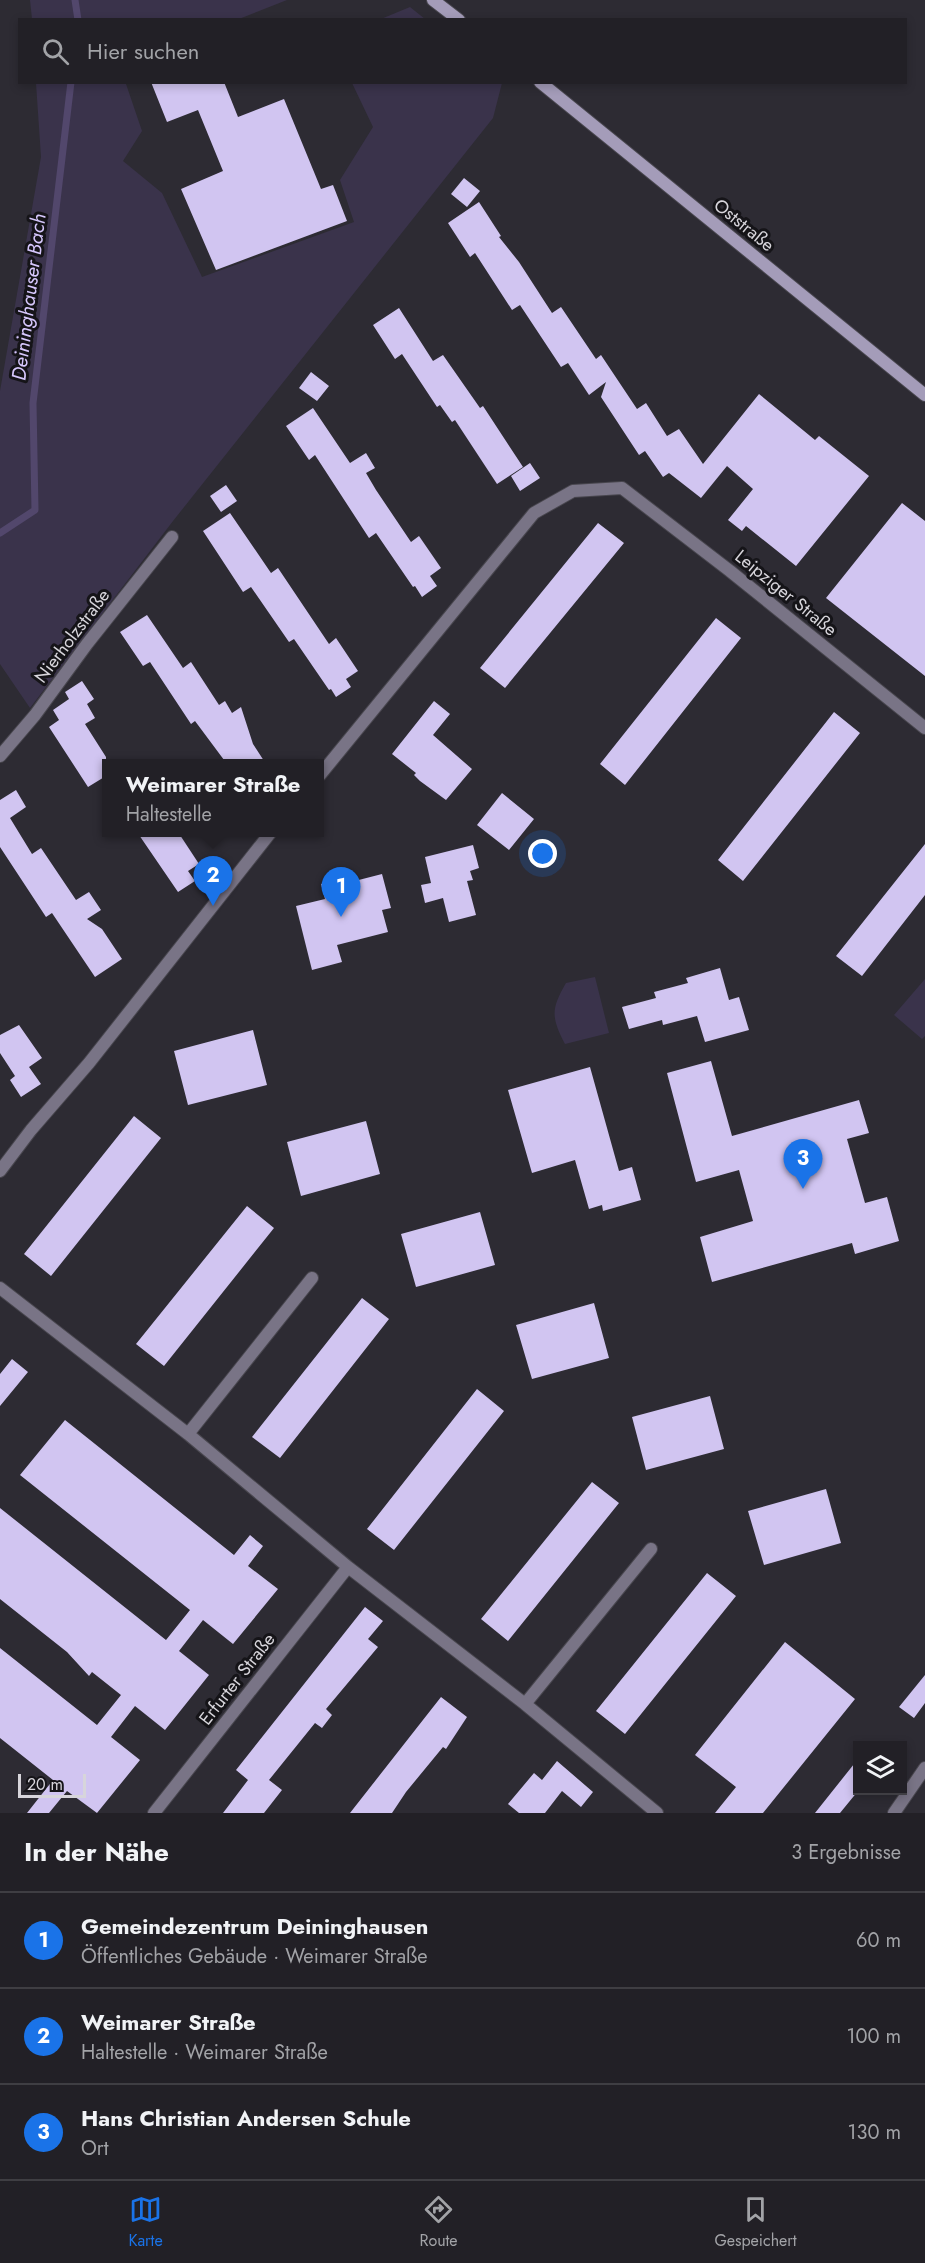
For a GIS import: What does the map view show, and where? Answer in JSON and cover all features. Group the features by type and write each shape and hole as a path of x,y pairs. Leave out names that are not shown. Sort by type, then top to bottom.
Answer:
{"main road":[{"path":"433,0 456,18"},
{"name":"Oststraße","path":"542,84 925,395"}],"street":[{"name":"Leipziger Straße","path":"324,770 534,513 573,491 622,488 730,571 925,728"},
{"name":"Nierholzstraße","path":"0,756 35,715 87,644 172,537"},
{"path":"0,1171 31,1130 89,1063 267,837"},
{"path":"188,1434 312,1278"},
{"path":"0,1288 188,1434 348,1567 525,1704 657,1813"},
{"path":"525,1704 651,1549"},
{"name":"Erfurter Straße","path":"154,1813 348,1567"},
{"path":"894,1813 925,1768"}],"shaded area":[{"path":"30,0 287,0 242,18 32,18"},
{"path":"410,7 424,18 383,18"},
{"path":"36,84 126,84 142,131 123,161 162,193 202,277 354,222 340,180 373,127 352,84 502,84 493,118 173,521 30,708 0,664 0,391 41,157"},
{"path":"595,977 609,1033 565,1044 555,1020 555,1007 558,1000 566,983"},
{"path":"925,979 925,1036 922,1039 894,1015"}],"building":[{"path":"152,84 225,84 238,117 284,99 321,189 333,185 347,221 216,270 181,189 223,171 198,110 167,122"},
{"path":"464,178 480,191 467,207 451,194"},
{"path":"479,202 501,236 499,237 519,262 552,313 561,307 596,359 601,355 637,409 646,403 667,436 679,429 703,464 759,394 815,440 819,436 869,476 796,566 746,526 742,531 728,520 753,489 727,466 701,498 669,473 663,477 645,451 639,455 601,397 606,382 589,395 568,363 561,367 520,305 512,310 475,253 470,257 448,223"},
{"path":"399,308 433,361 443,355 480,408 483,406 523,467 497,484 455,420 452,422 440,405 437,407 402,354 395,359 373,325"},
{"path":"311,372 329,386 317,401 299,388"},
{"path":"313,408 350,463 366,453 375,468 366,473 376,490 411,542 419,536 441,568 430,576 437,586 422,597 376,533 369,538 315,455 309,460 286,426"},
{"path":"530,463 540,478 520,491 511,476"},
{"path":"226,485 237,501 221,512 210,496"},
{"path":"902,503 925,521 925,676 826,598"},
{"path":"230,513 271,573 278,568 329,644 336,638 358,671 346,679 351,687 336,697 294,639 289,642 251,587 243,592 203,531"},
{"path":"598,523 624,543 505,688 480,668"},
{"path":"147,615 183,668 191,662 219,705 225,701 232,713 241,707 253,744 263,759 223,759 195,721 191,724 150,662 143,666 120,632"},
{"path":"716,618 741,638 625,785 600,764"},
{"path":"82,681 94,699 87,704 95,718 85,724 106,759 102,759 102,778 88,787 49,727 59,720 53,710 69,699 65,692"},
{"path":"434,701 450,714 433,735 472,769 446,800 420,781 414,775 416,773 392,754"},
{"path":"834,712 860,733 743,881 718,860"},
{"path":"16,790 26,807 10,818 32,854 41,848 76,900 89,892 101,910 87,919 102,929 122,959 95,977 52,913 46,917 0,847 0,800"},
{"path":"502,793 534,819 509,850 477,825"},
{"path":"140,837 181,837 199,864 188,871 195,881 178,892"},
{"path":"925,844 925,895 862,976 836,956"},
{"path":"473,845 479,868 470,871 473,880 467,881 476,915 449,922 443,898 425,903 421,885 431,883 425,857"},
{"path":"382,874 391,908 382,910 388,932 337,945 342,962 312,970 296,906 325,899 321,884 346,878 347,883"},
{"path":"720,968 729,1000 739,997 749,1030 705,1042 697,1016 663,1025 662,1020 629,1029 622,1007 656,998 654,992 688,983 686,978"},
{"path":"19,1025 42,1058 29,1067 41,1084 21,1097 10,1080 15,1076 0,1053 0,1035"},
{"path":"253,1030 267,1085 188,1105 174,1051"},
{"path":"711,1061 732,1136 859,1100 869,1133 847,1139 865,1203 887,1197 899,1241 855,1254 852,1243 712,1282 700,1237 753,1221 739,1170 696,1182 667,1073"},
{"path":"590,1067 619,1171 632,1167 641,1200 603,1211 602,1205 589,1209 575,1160 532,1173 508,1090"},
{"path":"134,1116 161,1138 51,1276 24,1254"},
{"path":"366,1121 380,1174 301,1196 287,1142"},
{"path":"247,1206 274,1228 164,1366 136,1344"},
{"path":"480,1212 495,1265 416,1287 401,1234"},
{"path":"362,1298 389,1319 280,1458 252,1437"},
{"path":"594,1303 609,1358 532,1379 516,1325"},
{"path":"12,1359 28,1372 0,1406 0,1374"},
{"path":"477,1389 504,1411 394,1550 367,1529"},
{"path":"710,1396 724,1449 646,1470 632,1417"},
{"path":"65,1420 234,1555 250,1535 263,1546 248,1566 278,1589 233,1644 203,1620 179,1651 209,1675 165,1730 135,1706 111,1737 140,1760 97,1813 67,1791 49,1813 27,1813 53,1780 0,1738 0,1648 97,1725 121,1695 92,1672 89,1676 67,1652 0,1599 0,1508 166,1640 190,1610 20,1475"},
{"path":"592,1482 619,1503 508,1641 481,1619"},
{"path":"826,1489 841,1543 764,1565 748,1511"},
{"path":"707,1573 736,1596 625,1734 596,1711"},
{"path":"365,1607 383,1621 368,1639 378,1647 326,1709 332,1715 322,1728 315,1723 269,1780 282,1790 264,1813 223,1813 248,1780 236,1770"},
{"path":"785,1642 855,1699 763,1813 715,1813 736,1787 695,1755"},
{"path":"925,1675 925,1703 914,1718 899,1707"},
{"path":"441,1697 467,1717 446,1749 443,1747 392,1813 350,1813"},
{"path":"557,1761 593,1792 581,1807 562,1791 545,1813 519,1813 508,1804 534,1773 542,1780"},
{"path":"853,1765 855,1795 840,1813 815,1813"}],"waterway":[{"name":"Deininghauser Bach","path":"75,0 78,18"},
{"name":"Deininghauser Bach","path":"0,533 35,510 33,403 71,84"}],"place":[{"name":"Weimarer Straße","path":"213,906"},
{"name":"Gemeindezentrum Deininghausen","path":"341,917"},
{"name":"Hans Christian Andersen Schule","path":"803,1189"}]}
